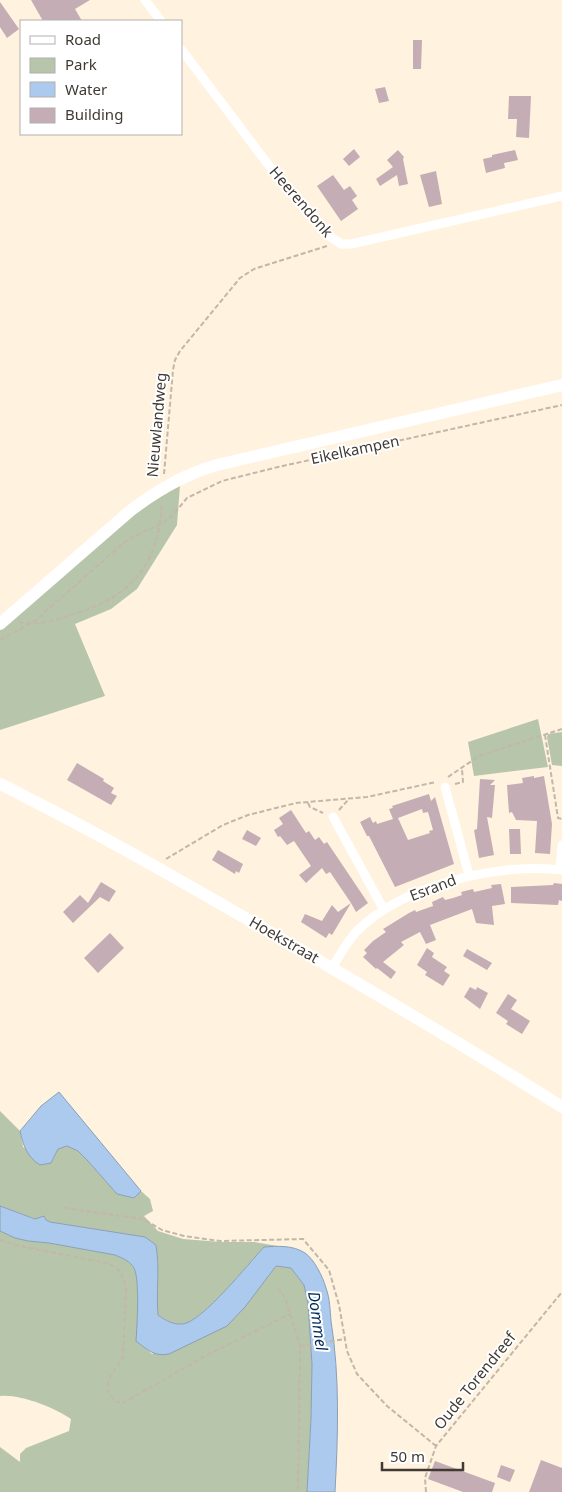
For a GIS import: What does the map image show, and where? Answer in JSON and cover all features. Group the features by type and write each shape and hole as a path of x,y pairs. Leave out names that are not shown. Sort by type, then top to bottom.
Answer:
{"street":[{"path":"145,0 160,20"},
{"name":"Heerendonk","path":"182,50 270,167 334,240 340,244 351,244 562,196"},
{"name":"Eikelkampen","path":"0,624 130,511 163,489 192,473 217,465 562,386"},
{"name":"Hoekstraat","path":"0,784 81,824 156,866 332,968 562,1107"},
{"path":"442,784 469,875"},
{"path":"333,817 384,910"},
{"path":"561,870 562,844"},
{"name":"Esrand","path":"332,968 350,938 384,910 418,893 469,875 546,868 561,870"}],"path":[{"name":"Nieuwlandweg","path":"163,489 172,370 180,351 246,273 326,246 334,240"},
{"name":"Eikelkampen","path":"0,640 29,624 53,606 132,537 161,524 173,515 187,498 222,481 562,405"},
{"name":"Eikelkampen","path":"29,624 51,621 100,605 119,594 136,579 153,550 161,524 163,489"},
{"path":"442,784 479,756 562,729"},
{"path":"545,734 558,818 562,819"},
{"path":"156,866 208,833 248,815 296,803 367,798 463,782 462,769"},
{"path":"64,1208 143,1219 162,1230 184,1236 220,1241 303,1239 329,1270 339,1305 347,1351 350,1360 362,1379 387,1406 436,1446"},
{"path":"0,1240 20,1246 106,1263 119,1270 125,1282 126,1290 123,1357 109,1379 107,1386 108,1392 116,1402 123,1403 209,1354 290,1314"},
{"path":"277,1288 282,1292 301,1346 298,1492"},
{"name":"Oude Torendreef","path":"426,1492 424,1478 436,1446 562,1292"},
{"path":"301,1346 346,1339"}],"green space":[{"path":"180,485 177,525 137,589 111,609 75,624 105,696 0,730 0,630 140,509"},
{"path":"538,719 548,767 474,776 468,742"},
{"path":"562,732 562,766 552,765 547,737 548,734"},
{"path":"0,1111 20,1131 23,1147 51,1163 58,1149 67,1146 78,1151 117,1194 134,1198 141,1191 150,1199 153,1211 144,1216 158,1231 183,1239 254,1242 278,1246 264,1247 237,1278 202,1313 183,1324 170,1322 158,1315 158,1262 156,1245 145,1237 50,1222 44,1216 36,1219 0,1206"},
{"path":"0,1231 28,1241 115,1255 128,1262 134,1268 137,1282 137,1341 152,1354 258,1289 276,1266 291,1268 304,1285 308,1304 312,1364 307,1492 0,1492 0,1447 20,1462 20,1454 26,1448 69,1431 71,1419 56,1410 27,1399 0,1396"}],"water":[{"path":"59,1092 141,1191 134,1198 117,1194 78,1151 67,1146 58,1149 51,1163 40,1165 29,1154 24,1146 20,1131 41,1106"},
{"name":"Dommel","path":"0,1206 35,1219 44,1216 50,1222 145,1237 156,1245 158,1262 158,1315 176,1324 183,1324 202,1313 264,1247 290,1247 305,1253 315,1264 325,1284 330,1304 338,1406 335,1492 307,1492 312,1364 308,1304 304,1285 291,1268 276,1266 245,1307 227,1326 169,1354 159,1355 151,1352 136,1341 137,1282 134,1268 130,1263 115,1255 15,1238 0,1231"}],"building":[{"path":"31,0 90,0 75,9 81,20 42,20"},
{"path":"0,2 19,29 7,38 0,27"},
{"path":"413,40 422,40 421,69 413,69"},
{"path":"385,87 389,101 379,103 375,89"},
{"path":"509,96 531,96 529,138 516,137 517,119 508,119"},
{"path":"354,149 360,157 349,166 343,159"},
{"path":"398,150 404,157 408,184 399,186 397,175 380,186 376,179 393,167 387,160"},
{"path":"515,150 518,160 504,163 505,168 486,173 483,159"},
{"path":"436,171 442,204 429,207 420,175"},
{"path":"333,175 344,190 350,186 357,196 352,200 358,209 341,221 317,186"},
{"path":"77,763 104,779 103,781 114,788 111,793 117,796 111,805 67,780"},
{"path":"534,776 534,778 544,776 552,824 550,854 535,853 537,821 516,820 512,812 509,813 507,785 523,783 522,778"},
{"path":"480,779 495,780 490,785 495,785 492,818 487,817 494,855 479,858 474,830 477,829"},
{"path":"429,794 431,801 435,797 454,864 395,887 360,822 370,817 373,823 376,821 377,824 393,819 389,809 393,808 392,806","holes":["422,809 423,813 428,812 433,830 429,831 430,833 408,840 398,818"]},
{"path":"291,810 306,833 309,831 315,840 319,837 324,844 327,842 368,903 356,912 330,872 326,874 322,868 306,883 299,875 311,866 294,841 287,845 280,836 278,837 274,830 283,824 279,818"},
{"path":"509,829 520,829 521,854 510,854"},
{"path":"247,830 261,838 256,846 242,839"},
{"path":"218,850 243,864 239,873 236,871 235,874 212,860"},
{"path":"101,882 116,891 109,902 100,897 73,923 63,912 80,895 88,903"},
{"path":"554,883 562,884 562,901 559,900 558,905 511,903 511,887 553,885"},
{"path":"501,884 505,904 492,906 494,925 476,923 472,909 430,925 436,940 426,944 420,932 401,942 404,945 383,962 396,972 391,979 363,957 367,953 364,950 386,932 383,929 409,913 433,906 432,902 443,897 445,900 462,895 461,892 473,889 474,892 492,888 491,885"},
{"path":"351,903 332,935 329,933 326,938 301,922 305,914 322,921 332,905 338,912"},
{"path":"110,933 124,948 98,973 84,958"},
{"path":"427,948 434,953 432,957 447,967 444,971 450,975 443,986 425,975 427,972 417,965"},
{"path":"467,949 492,963 487,970 463,956"},
{"path":"470,987 476,990 477,987 488,993 480,1009 464,997"},
{"path":"508,994 517,1000 511,1009 530,1021 522,1034 506,1024 508,1021 496,1013"},
{"path":"541,1460 562,1468 562,1492 529,1492"},
{"path":"435,1461 495,1483 492,1492 463,1492 428,1479"},
{"path":"501,1465 515,1470 510,1482 497,1477"}]}
